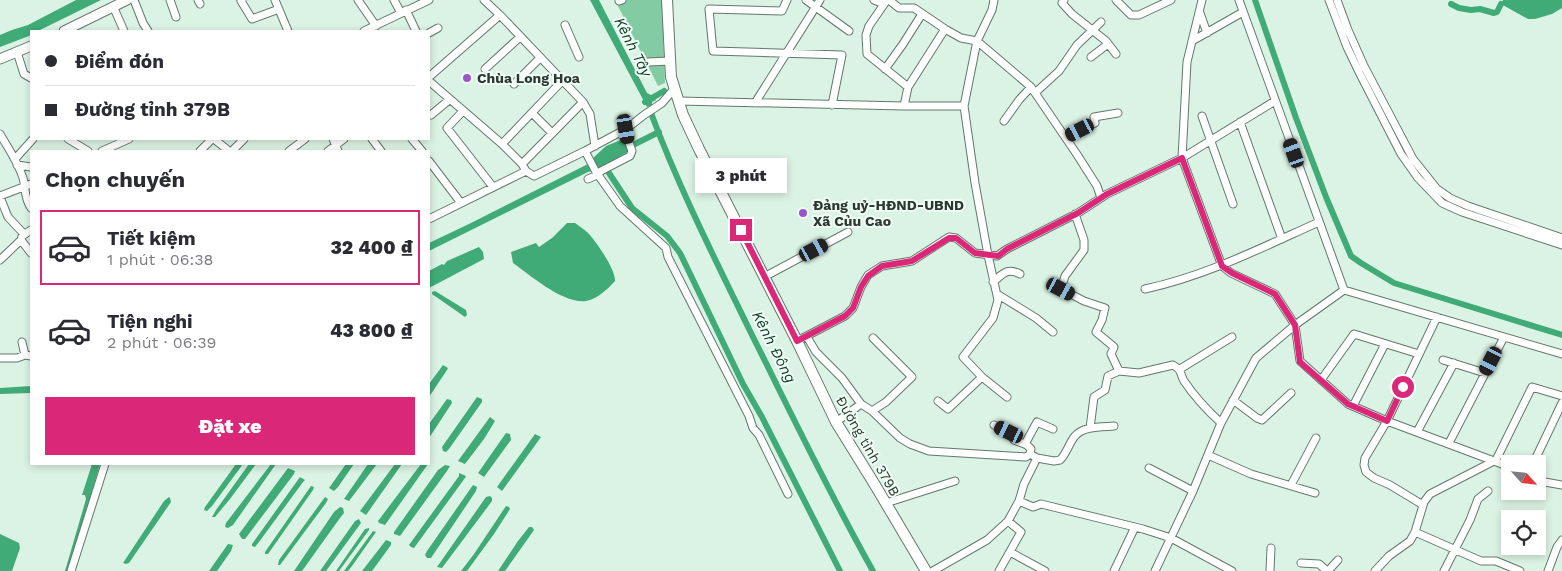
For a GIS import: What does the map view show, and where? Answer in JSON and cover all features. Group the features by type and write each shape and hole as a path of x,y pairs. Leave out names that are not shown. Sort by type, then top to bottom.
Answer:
{"main road":[{"path":"78,28 113,6 127,0"},
{"name":"Đường tỉnh 379B","path":"667,0 671,77 683,115 764,277 802,339 836,422 926,571"},
{"path":"0,58 30,46"}],"street":[{"path":"134,0 147,30"},
{"path":"170,0 176,17"},
{"path":"242,0 252,19 279,9"},
{"path":"275,0 288,30"},
{"path":"358,0 376,26"},
{"path":"394,0 415,30"},
{"path":"366,30 428,0"},
{"path":"787,0 782,11 709,9 713,51 842,55 832,105"},
{"path":"806,0 818,3 849,32"},
{"path":"874,0 887,1 899,8 914,8 961,38 977,41 1033,90 1066,138 1096,186 1101,198"},
{"path":"994,0 992,10 977,41 964,106 975,183 998,300 993,318 963,357 1006,398"},
{"path":"1064,0 1062,3 1072,14 1093,29 1116,54"},
{"path":"1116,0 1131,15 1139,15 1171,0"},
{"path":"1202,0 1187,62 1182,158 1222,266 1232,273 1275,294 1295,325 1300,362 1348,404 1387,421 1501,462"},
{"path":"1239,0 1344,290"},
{"path":"1329,0 1347,47 1363,72"},
{"path":"1337,0 1363,72 1401,154 1418,178 1442,203 1462,212 1485,216 1562,238"},
{"path":"486,1 582,102 590,114 596,146"},
{"path":"887,1 869,26 866,35 867,54 908,87"},
{"path":"755,103 818,3"},
{"path":"113,6 124,30"},
{"path":"1192,41 1243,12"},
{"path":"1199,13 1207,33"},
{"path":"885,68 922,14"},
{"path":"430,78 500,15"},
{"path":"1004,121 1019,100 1059,71 1078,45 1101,22"},
{"path":"565,25 579,57"},
{"path":"430,33 438,28"},
{"path":"904,106 908,87 945,29"},
{"path":"485,69 520,37"},
{"path":"1091,57 1108,44"},
{"path":"17,52 24,74 30,77"},
{"path":"514,84 540,58"},
{"path":"648,62 670,61"},
{"path":"430,80 448,100 502,144 522,164 526,171 534,176 626,129 662,103 674,89"},
{"path":"502,144 563,80"},
{"path":"431,115 448,100"},
{"path":"679,101 964,106"},
{"path":"1114,426 1090,428 1075,435 1065,456 1060,460 1054,461 1033,456 929,451 900,438 872,411 861,404 842,378 802,339 845,316 853,308 861,287 868,276 882,266 912,261 949,238 956,238 975,253 998,256 1101,198 1182,158 1276,101"},
{"path":"522,164 582,102"},
{"path":"463,111 447,128 493,186"},
{"path":"532,113 552,133"},
{"path":"1066,138 1095,123 1094,117 1118,113"},
{"path":"1202,116 1233,204"},
{"path":"1240,122 1282,239"},
{"path":"588,179 630,156 632,151 626,129"},
{"path":"0,134 28,185 26,201 30,207"},
{"path":"16,162 32,140"},
{"path":"70,140 86,150"},
{"path":"104,150 124,140"},
{"path":"201,150 212,140"},
{"path":"214,140 226,150"},
{"path":"228,150 243,140"},
{"path":"290,150 304,140"},
{"path":"413,140 421,150"},
{"path":"586,151 597,174 620,206 666,248 668,256 753,428 759,435 788,494"},
{"path":"430,161 461,203"},
{"path":"16,162 30,167"},
{"path":"430,217 526,171"},
{"path":"28,185 0,196 8,217 30,251"},
{"path":"1075,214 1084,240 1084,250 1065,276 1061,289 1084,301 1105,308 1096,332 1114,347 1111,354 1119,371"},
{"path":"1485,216 1562,245"},
{"path":"1145,289 1169,284 1222,266 1320,222"},
{"path":"0,260 30,231"},
{"path":"764,277 848,232"},
{"path":"993,282 1009,270 1020,274"},
{"path":"1344,290 1562,354"},
{"path":"1155,571 1193,491 1221,423 1256,358 1295,325 1344,290"},
{"path":"997,294 1036,318 1053,332"},
{"path":"1423,505 1390,484 1374,478 1366,472 1364,465 1365,458 1387,421 1437,317"},
{"path":"1321,380 1354,334 1419,354"},
{"path":"1180,369 1232,337"},
{"path":"1449,443 1504,337"},
{"path":"872,411 886,402 912,377 873,338"},
{"path":"0,358 28,356 22,342"},
{"path":"1354,406 1385,344"},
{"path":"1444,360 1485,373"},
{"path":"1417,432 1454,363"},
{"path":"1090,428 1094,397 1105,390 1108,376 1119,371 1139,373 1173,365 1180,369 1184,380 1209,412 1221,423"},
{"path":"938,401 948,410 982,377"},
{"path":"1374,571 1388,556 1407,544 1415,532 1423,505 1430,494 1496,460 1532,387 1562,396"},
{"path":"1233,400 1262,420 1291,393"},
{"path":"1537,455 1562,403"},
{"path":"836,422 861,404"},
{"path":"1025,444 1037,422 1053,429"},
{"path":"933,571 987,540 1008,521 1019,501 1033,456 1031,449 1025,444 1014,440 1009,432 994,425"},
{"path":"1291,486 1316,438"},
{"path":"1208,455 1250,474 1315,493"},
{"path":"71,571 105,465"},
{"path":"1149,468 1193,491"},
{"path":"886,503 955,481"},
{"path":"1546,482 1562,485"},
{"path":"1444,571 1470,520 1478,499 1488,491"},
{"path":"1019,501 1033,507 1041,504 1135,527 1171,538 1232,571"},
{"path":"999,571 1021,532 1008,521"},
{"path":"1114,571 1135,527"},
{"path":"1415,532 1481,561 1496,561 1520,571"},
{"path":"1548,571 1557,547 1562,540"},
{"path":"1270,571 1271,548"},
{"path":"1010,552 1045,571"},
{"path":"1301,563 1318,564 1327,571 1338,560"}],"shaded area":[{"path":"76,0 101,0 40,30 30,30 30,36 0,47 0,35 28,25"},
{"path":"590,0 599,0 647,93 656,100 652,102 652,105 647,107"},
{"path":"615,0 662,0 665,83 658,86"},
{"path":"1503,0 1562,0 1562,8 1552,14 1528,19 1501,4"},
{"path":"621,140 625,141 631,150 598,169 588,172 430,251 430,243 594,161 593,158 606,146"},
{"path":"567,223 575,223 585,230 605,256 614,276 615,281 609,287 590,300 577,301 567,298 538,281 513,263 511,252 536,243 539,247 552,238"},
{"path":"479,247 483,252 484,259 430,287 430,270 442,264 444,265 447,261"},
{"path":"435,291 466,310 467,315 465,317 432,294"},
{"path":"443,365 448,368 430,395 430,383"},
{"path":"30,386 30,393 0,394 0,388"},
{"path":"477,397 482,399 482,402 449,449 446,452 443,451 442,447"},
{"path":"447,399 451,400 452,403 430,436 430,423"},
{"path":"490,417 495,421 484,439 465,464 458,461"},
{"path":"506,433 510,434 511,440 484,477 478,473"},
{"path":"535,434 541,437 502,491 497,487"},
{"path":"92,465 100,465 69,571 65,571 86,499 85,495 82,495"},
{"path":"235,465 242,465 212,506 207,511 204,510"},
{"path":"248,465 255,465 230,499 215,517 212,517"},
{"path":"270,465 275,465 233,525 228,528 225,527 226,523"},
{"path":"345,465 353,465 334,491 329,488"},
{"path":"367,465 376,465 349,501 344,499"},
{"path":"394,465 401,465 366,515 360,511"},
{"path":"420,465 427,465 385,525 378,521"},
{"path":"445,465 450,466 400,536 394,534 438,470"},
{"path":"288,468 295,471 294,474 245,539 242,539 239,534"},
{"path":"459,473 466,476 465,478 414,548 411,547 409,545 459,476"},
{"path":"300,477 305,480 255,547 252,546 252,544"},
{"path":"473,485 477,487 476,491 431,558 427,558 425,555 427,551"},
{"path":"311,486 314,487 313,490 268,554 265,554 265,552"},
{"path":"490,496 492,501 442,568 437,567 486,497"},
{"path":"169,497 171,502 129,563 123,563 164,501"},
{"path":"325,497 328,499 326,503 280,565 278,565 279,560"},
{"path":"506,506 510,509 494,534 467,571 461,571 474,554"},
{"path":"340,507 343,508 344,513 302,571 294,571 334,512"},
{"path":"359,519 361,523 326,571 320,571 355,521"},
{"path":"529,527 532,527 534,530 505,571 498,571 518,541"},
{"path":"369,528 339,571 336,571 365,529"},
{"path":"373,531 376,532 352,566 348,571 344,571"},
{"path":"0,534 19,543 20,548 12,571 0,571"},
{"path":"386,540 391,542 391,545 372,571 362,571"},
{"path":"228,544 233,545 231,551 217,571 209,571"}],"waterway":[{"path":"1255,0 1296,118 1351,256 1394,283 1562,335"},
{"path":"1451,4 1459,8 1480,9 1494,13 1497,12 1501,4"},
{"path":"645,102 664,91 666,94"},
{"name":"Kênh Đông","path":"651,113 685,196 724,277 825,482 873,571"},
{"name":"Kênh Đông","path":"627,148 659,132"},
{"path":"607,170 632,208 667,236 680,253 743,384 762,417 840,571"}],"place":[{"name":"Chùa Long Hoa","path":"467,78"},
{"name":"Đảng uỷ-HĐND-UBND Xã Củu Cao","path":"803,213"}],"route":[{"path":"741,230 797,341 845,316 853,308 861,287 868,276 882,266 912,261 949,238 956,238 975,253 998,256 1007,249 1078,213 1107,194 1182,158 1222,266 1232,273 1275,294 1295,325 1300,362 1348,404 1387,421 1403,387"}],"water label":[{"name":"Kênh Tây","path":"633,47"}]}
